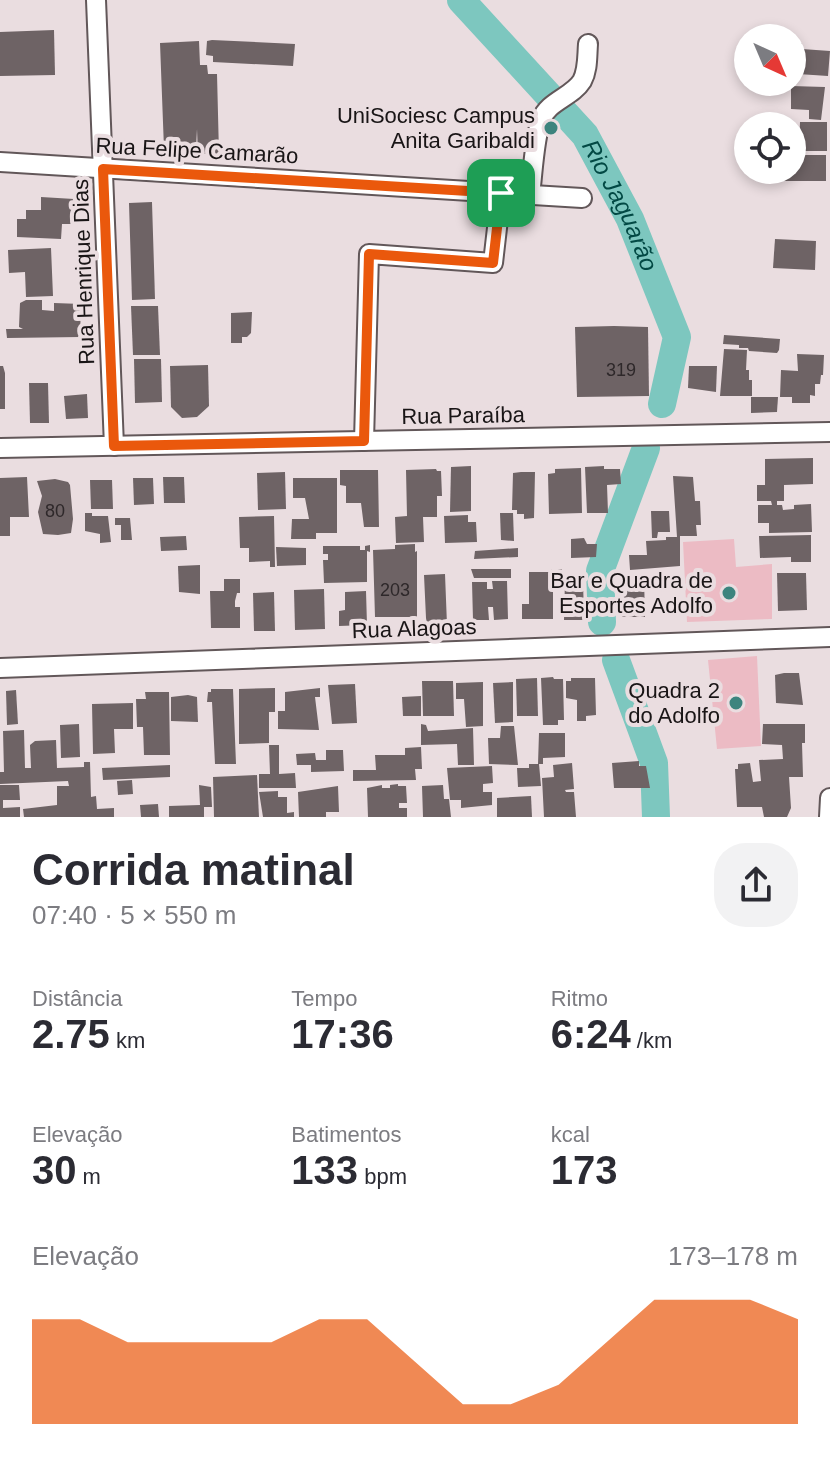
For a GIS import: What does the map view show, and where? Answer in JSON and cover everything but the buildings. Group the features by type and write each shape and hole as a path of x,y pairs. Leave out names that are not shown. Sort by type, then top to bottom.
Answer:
{"street":[{"name":"Rua Henrique Dias","path":"96,0 114,446"},
{"path":"530,195 541,120 553,104 577,87 587,68 588,44"},
{"name":"Rua Felipe Camarão","path":"0,162 582,198"},
{"path":"364,441 369,254 493,263 501,193"},
{"name":"Rua Paraíba","path":"0,448 830,432"},
{"name":"Rua Alagoas","path":"0,668 830,637"},
{"path":"829,817 830,798"}],"shaded area":[{"name":"Bar e Quadra de Esportes Adolfo","path":"734,539 736,567 772,564 772,619 687,622 683,542"},
{"name":"Quadra 2 do Adolfo","path":"757,656 761,746 717,749 708,660"}],"waterway":[{"name":"Rio Jaguarão","path":"461,0 585,135 630,219 677,337 662,404"},
{"name":"Rio Jaguarão","path":"602,622 600,571 646,448"},
{"name":"Rio Jaguarão","path":"616,660 654,763 656,817"}],"place":[{"name":"UniSociesc Campus Anita Garibaldi","path":"551,128"},
{"name":"Bar e Quadra de Esportes Adolfo","path":"729,593"},
{"name":"Quadra 2 do Adolfo","path":"736,703"}],"route":[{"path":"103,169 501,193 493,263 369,254 364,441 114,446 103,169"}]}
